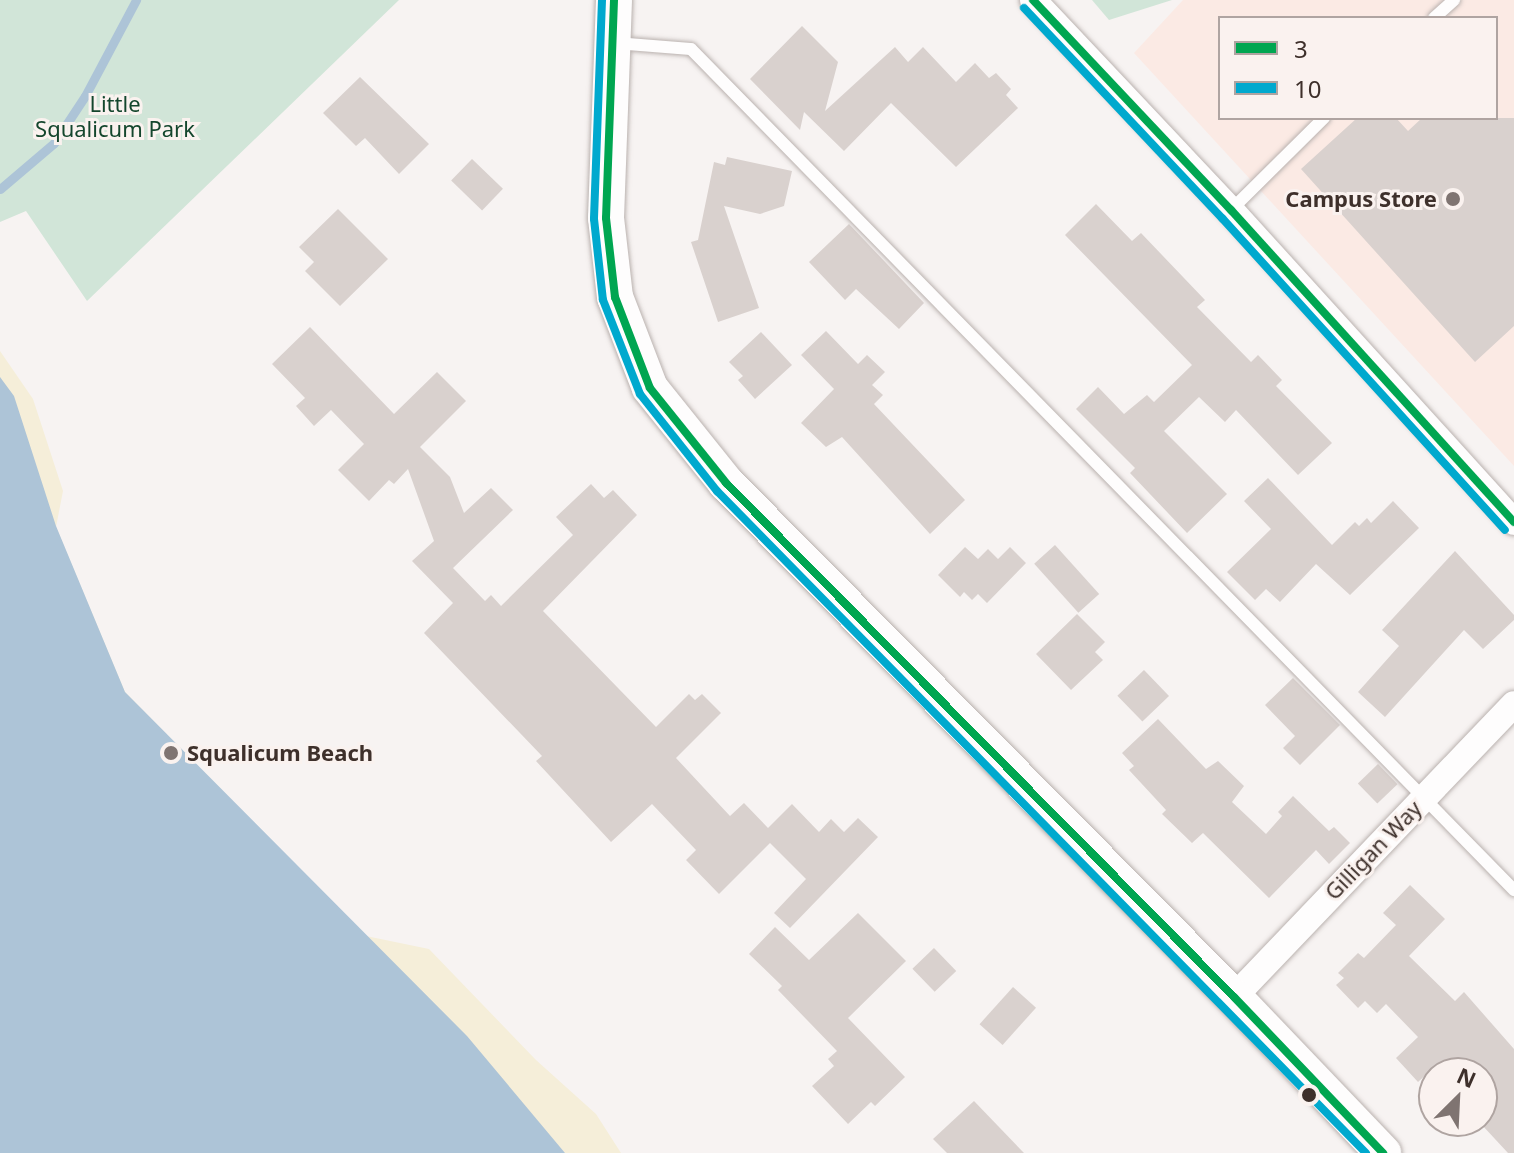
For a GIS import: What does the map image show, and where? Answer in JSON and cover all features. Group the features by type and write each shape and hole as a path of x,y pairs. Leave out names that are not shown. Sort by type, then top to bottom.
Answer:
{"main road":[{"path":"614,0 606,218 615,297 650,388 726,483 1234,997 1383,1153"}],"street":[{"path":"1033,0 1231,210 1514,522"},
{"name":"Gilligan Way","path":"1234,997 1514,704"}],"lane":[{"path":"1436,16 1454,0"},
{"path":"611,43 691,49 1514,890"},
{"path":"1231,210 1322,120"}],"shaded area":[{"path":"1183,0 1514,0 1514,466 1134,53"}],"green space":[{"name":"Little Squalicum Park","path":"0,0 399,0 87,301 26,211 0,222"},
{"path":"1092,0 1172,0 1109,20"}],"sand":[{"name":"Squalicum Beach","path":"0,351 33,399 63,491 56,527 125,692 366,936 429,949 536,1060 596,1114 621,1153 545,1153 98,692 0,452"}],"water":[{"path":"0,377 14,396 56,526 125,692 467,1036 565,1153 0,1153"}],"building":[{"path":"802,26 838,62 825,111 895,47 908,62 923,47 956,82 975,63 989,78 996,73 1011,89 1006,95 1018,108 956,167 891,103 844,151 804,112 800,130 750,79"},
{"path":"360,77 429,144 399,174 365,138 356,146 323,113"},
{"path":"1514,118 1514,326 1475,362 1301,169 1355,120 1398,120 1408,131 1420,120"},
{"path":"727,157 792,171 784,206 760,214 724,206 759,308 718,322 691,242 698,240 714,162 725,165"},
{"path":"472,159 503,189 482,210 451,181"},
{"path":"1096,204 1132,241 1141,233 1205,300 1197,307 1251,362 1258,355 1282,380 1276,386 1332,443 1298,475 1236,410 1225,422 1199,397 1164,431 1227,494 1187,533 1130,473 1135,468 1076,409 1098,387 1124,414 1147,395 1154,402 1192,365 1065,235"},
{"path":"338,209 388,259 340,306 305,271 314,262 299,247"},
{"path":"849,224 924,303 899,329 856,289 845,300 809,262"},
{"path":"310,327 394,414 437,372 466,401 420,447 450,477 464,513 491,488 513,510 453,568 485,601 491,595 501,606 573,535 556,517 591,484 604,498 613,490 637,515 543,611 656,727 689,694 695,700 702,694 721,713 676,758 730,816 744,803 768,828 792,804 819,832 831,819 844,832 858,818 878,837 790,928 774,913 806,879 770,843 719,894 686,860 696,850 652,804 611,842 536,761 542,756 424,633 453,603 412,561 434,541 408,469 394,484 389,480 369,501 338,470 364,444 331,410 314,426 296,406 305,398 272,364"},
{"path":"826,331 858,364 867,355 885,372 872,385 883,395 874,404 965,500 930,534 842,437 826,447 801,423 834,389 801,355"},
{"path":"761,332 792,365 755,399 738,380 743,376 729,362"},
{"path":"1268,478 1332,545 1355,522 1359,526 1367,518 1371,523 1393,501 1419,528 1350,595 1316,564 1280,602 1266,589 1255,600 1227,572 1271,529 1244,501"},
{"path":"1055,545 1099,594 1078,613 1034,564"},
{"path":"965,547 978,559 988,549 998,559 1010,547 1026,563 987,603 978,594 972,600 964,592 960,597 938,575"},
{"path":"1455,551 1514,615 1514,620 1483,649 1464,630 1385,717 1358,692 1399,646 1382,630"},
{"path":"1077,614 1105,642 1095,652 1103,660 1071,690 1036,654"},
{"path":"1144,670 1169,696 1142,722 1117,696"},
{"path":"1293,678 1340,725 1300,765 1283,748 1295,736 1265,705"},
{"path":"1158,719 1206,769 1218,761 1244,786 1232,802 1266,834 1282,816 1278,812 1293,796 1329,831 1334,827 1350,843 1329,864 1316,850 1269,898 1203,833 1192,843 1162,814 1166,810 1129,770 1134,766 1122,753"},
{"path":"1378,764 1397,784 1377,804 1358,783"},
{"path":"1410,885 1445,919 1409,956 1455,1001 1464,992 1514,1049 1514,1153 1508,1153 1493,1137 1498,1137 1498,1057 1418,1057 1418,1082 1396,1058 1418,1037 1386,1004 1377,1013 1365,1001 1358,1008 1336,985 1344,978 1338,973 1358,953 1364,958 1396,925 1383,913"},
{"path":"858,913 906,961 848,1018 905,1077 875,1106 871,1102 848,1124 812,1086 834,1066 828,1059 837,1051 778,990 782,986 749,954 775,927 809,960"},
{"path":"934,948 956,971 935,992 912,969"},
{"path":"1013,987 1036,1008 1003,1045 980,1024"},
{"path":"974,1101 1024,1153 947,1153 933,1139"}],"waterway":[{"path":"0,189 54,143 85,96 136,0"}],"transit line":[{"name":"10","path":"602,0 594,219 603,300 640,394 717,491 1366,1153"},
{"name":"3","path":"614,0 606,218 615,297 650,388 726,483 1234,997 1383,1153"},
{"name":"3","path":"1033,0 1231,210 1514,522"},
{"name":"10","path":"1024,8 1222,218 1505,530"}],"place":[{"name":"Campus Store","path":"1453,199"},
{"name":"Squalicum Beach","path":"171,753"}]}
